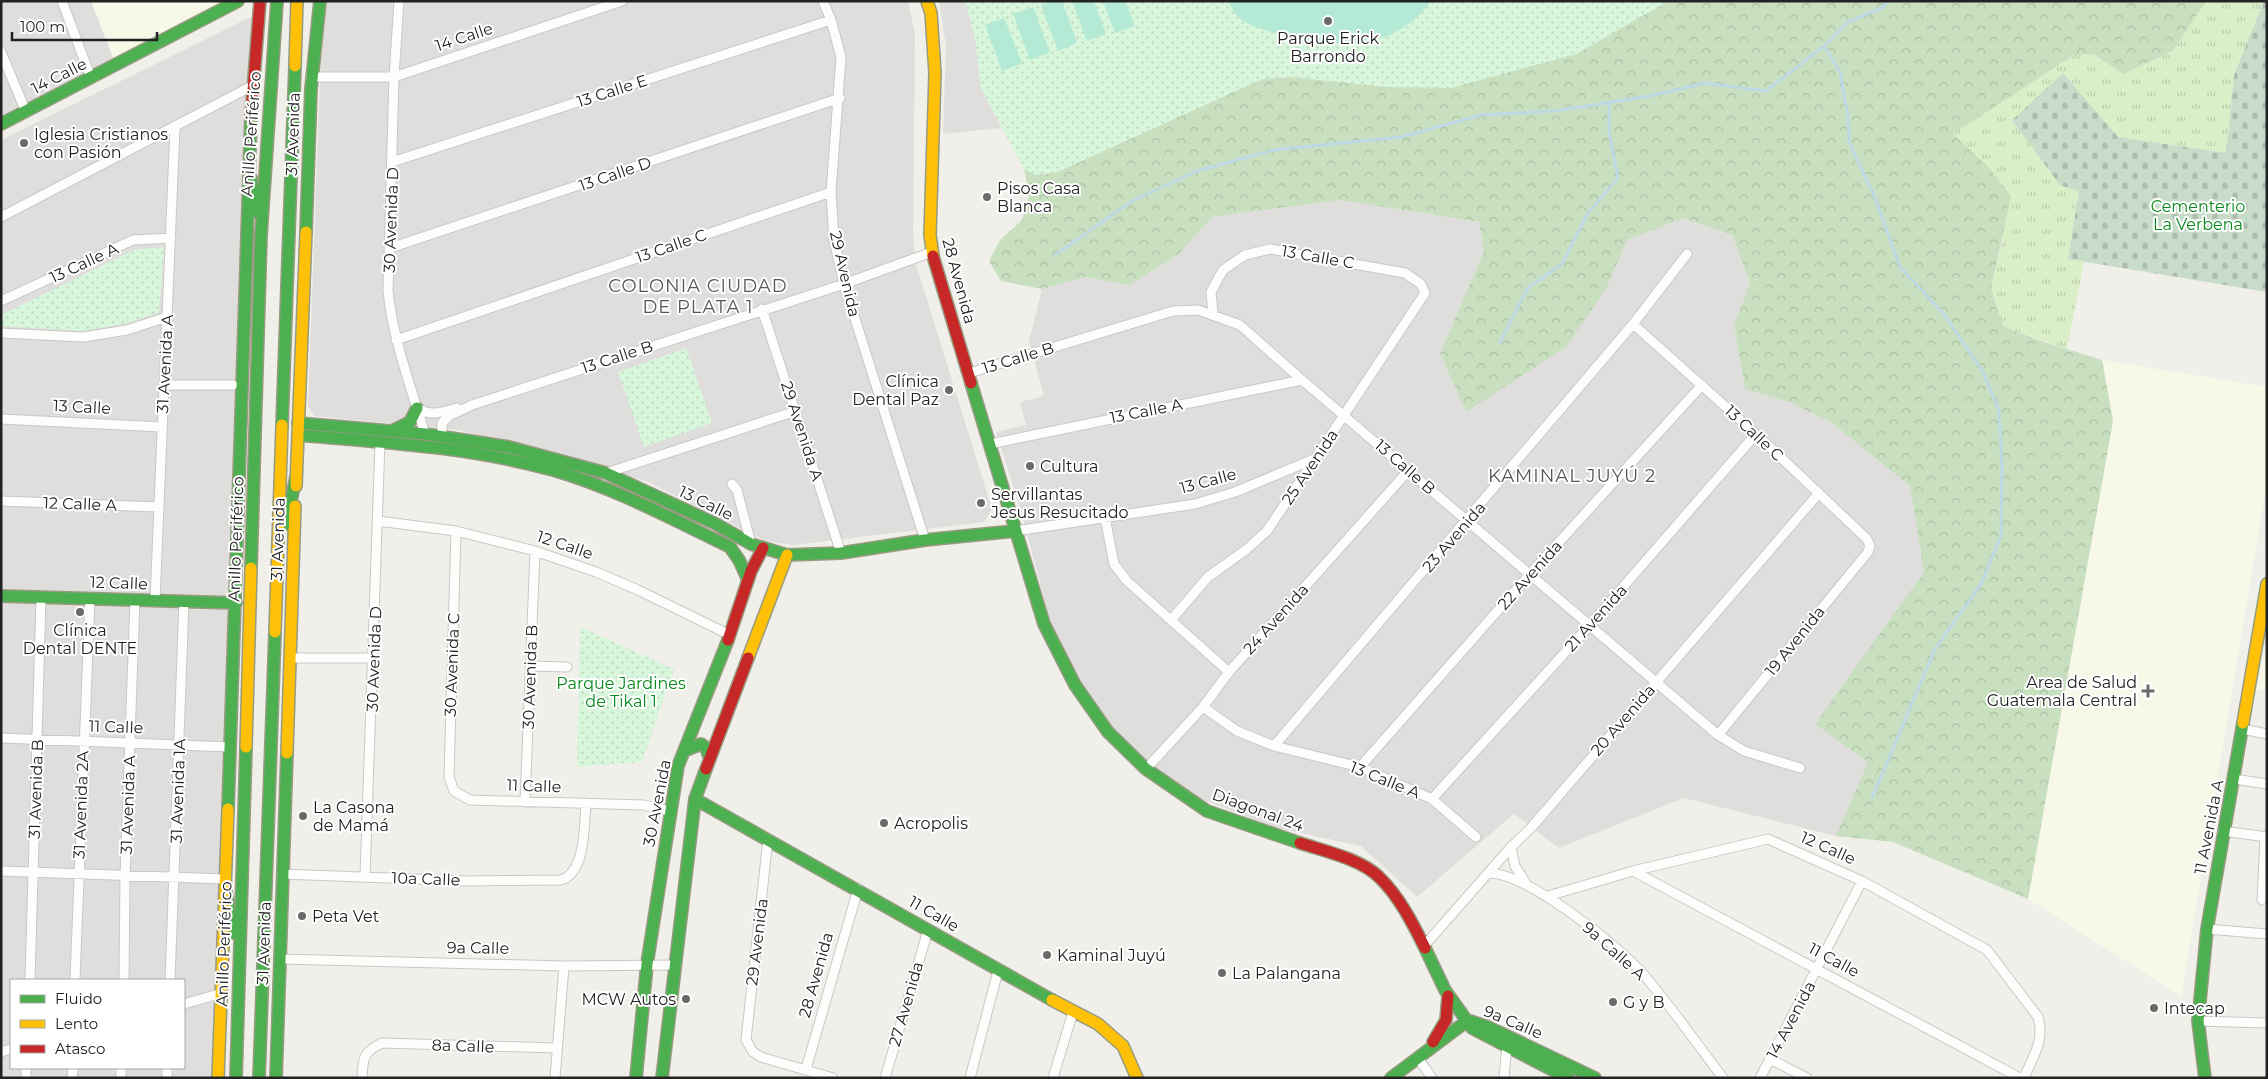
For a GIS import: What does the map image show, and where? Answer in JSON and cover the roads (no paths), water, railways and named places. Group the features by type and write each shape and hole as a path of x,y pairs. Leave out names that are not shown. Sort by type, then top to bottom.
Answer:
{"main road":[{"name":"14 Calle","path":"1,124 238,1"},
{"path":"239,971 225,879 251,178 252,86 260,1"},
{"name":"Anillo Periférico","path":"236,1078 261,235 277,1"},
{"path":"259,1078 296,1"},
{"name":"31 Avenida","path":"276,1078 311,77 320,1"},
{"name":"28 Avenida","path":"927,1 931,13 935,73 930,235 932,252 1015,531"},
{"path":"251,178 261,235"},
{"path":"390,431 408,426 414,419 417,408"},
{"name":"13 Calle","path":"298,429 390,431 425,434 509,447 606,473 751,544 787,555 841,553 925,540 1015,531"},
{"name":"13 Calle","path":"298,429 380,442 464,452 553,470 636,500 730,547 749,576"},
{"path":"277,563 296,477"},
{"path":"727,531 744,551 749,561 749,576"},
{"name":"Diagonal 24","path":"1015,531 1044,624 1075,685 1108,732 1146,769 1207,811 1352,861 1378,876 1405,911 1448,996 1468,1021"},
{"name":"30 Avenida","path":"636,1078 647,964 669,812 678,766 730,635 749,576 763,548"},
{"path":"662,1078 695,799 787,555"},
{"name":"11 Avenida A","path":"2205,1078 2198,1021 2207,929 2267,584"},
{"name":"12 Calle","path":"1,596 236,603"},
{"path":"684,751 701,744 706,748 710,756"},
{"name":"11 Calle","path":"695,799 858,889 998,971 1098,1024 1123,1046 1137,1078"},
{"path":"218,1078 226,891"},
{"path":"1421,1055 1441,1032 1448,1017 1450,1008 1448,996"},
{"path":"1391,1078 1468,1021"},
{"name":"9a Calle","path":"1468,1021 1472,1028 1484,1035 1507,1045 1568,1078"},
{"name":"9a Calle","path":"1468,1021 1488,1026 1595,1078"}],"street":[{"path":"62,1 92,78"},
{"name":"30 Avenida D","path":"399,1 394,77 388,291 391,319 396,340 425,434"},
{"name":"14 Calle","path":"311,77 394,77 622,1"},
{"name":"29 Avenida","path":"823,1 831,20 841,57 840,98 831,192 834,240 844,284 925,540"},
{"name":"13 Calle E","path":"392,162 831,20"},
{"path":"1,52 26,112"},
{"path":"1,217 252,86"},
{"name":"13 Calle D","path":"390,248 840,98"},
{"name":"31 Avenida A","path":"156,601 158,507 176,127"},
{"name":"13 Calle C","path":"396,340 831,192"},
{"name":"13 Calle A","path":"1,301 134,240 171,238"},
{"name":"13 Calle C","path":"1213,314 1211,292 1223,270 1245,255 1270,249 1406,273 1422,284 1426,293"},
{"name":"13 Calle B","path":"417,408 431,414 472,404 844,284 932,252"},
{"name":"23 Avenida","path":"1274,746 1468,521 1634,324 1687,254"},
{"name":"25 Avenida","path":"1171,620 1208,577 1247,549 1267,531 1426,293"},
{"name":"29 Avenida A","path":"762,309 841,553"},
{"name":"13 Calle B","path":"968,373 1173,311 1198,310 1240,325 1718,736 1744,751 1800,768"},
{"path":"1,333 83,337 127,330 167,317"},
{"name":"13 Calle C","path":"1634,324 1756,434 1868,539 1870,546"},
{"name":"13 Calle A","path":"990,444 1302,380"},
{"path":"164,385 233,385"},
{"name":"22 Avenida","path":"1360,767 1530,574 1702,385"},
{"name":"13 Calle B","path":"442,437 442,423 449,416 472,404"},
{"path":"606,473 796,411"},
{"name":"13 Calle","path":"1,419 162,427"},
{"name":"21 Avenida","path":"1432,799 1590,625 1756,434"},
{"name":"30 Avenida D","path":"366,877 380,442"},
{"name":"13 Calle","path":"1015,531 1195,504 1235,492 1314,459"},
{"name":"24 Avenida","path":"1146,769 1203,707 1229,672 1409,470"},
{"path":"732,484 737,490 751,544"},
{"name":"20 Avenida","path":"1424,946 1511,847 1530,829 1819,493"},
{"name":"12 Calle A","path":"1,501 158,507"},
{"path":"1105,517 1114,564 1127,581 1229,672"},
{"name":"12 Calle","path":"378,521 456,531 535,551 638,590 730,635"},
{"name":"30 Avenida C","path":"456,531 449,777 451,786 458,795"},
{"name":"19 Avenida","path":"1718,736 1868,552 1870,546"},
{"name":"30 Avenida B","path":"525,802 535,551"},
{"name":"31 Avenida B","path":"30,979 41,598"},
{"name":"31 Avenida 2A","path":"75,979 90,599"},
{"name":"31 Avenida A","path":"124,979 125,876 135,600"},
{"name":"31 Avenida 1A","path":"170,979 184,601"},
{"path":"290,658 374,658"},
{"path":"531,666 567,668"},
{"name":"13 Calle A","path":"1203,707 1237,731 1274,746 1360,767 1432,799 1476,837"},
{"path":"2242,729 2267,734"},
{"name":"11 Calle","path":"1,738 230,747"},
{"path":"2234,779 2267,784"},
{"name":"11 Calle","path":"458,795 470,800 644,805 669,812"},
{"name":"10a Calle","path":"282,874 466,881 561,880 569,876 579,862 586,803"},
{"path":"2223,831 2266,837 2262,900"},
{"name":"29 Avenida","path":"768,839 746,1032 748,1046 761,1057 806,1069"},
{"name":"12 Calle","path":"1548,896 1633,871 1768,839 1862,881 1987,950 2038,1017 2042,1031 2040,1041 2022,1078"},
{"path":"1511,847 1519,874 1529,887"},
{"path":"1,871 225,879"},
{"name":"11 Calle","path":"1633,871 2022,1078"},
{"name":"9a Calle A","path":"1488,874 1505,875 1548,896 1596,933 1643,974 1723,1078"},
{"name":"14 Avenida","path":"1760,1078 1862,881"},
{"name":"28 Avenida","path":"806,1069 858,889"},
{"path":"2207,929 2267,934"},
{"name":"27 Avenida","path":"885,1078 928,930"},
{"name":"9a Calle","path":"280,959 564,966 676,965"},
{"path":"555,1078 564,966"},
{"path":"970,1078 998,971"},
{"path":"185,1004 222,993"},
{"path":"1053,1078 1073,1012"},
{"path":"2198,1021 2267,1023"},
{"name":"8a Calle","path":"362,1078 363,1060 370,1048 382,1044 557,1048"},
{"path":"1504,1078 1507,1045"},
{"path":"1421,1055 1432,1078"},
{"path":"1770,1059 1807,1078"},
{"path":"806,1069 833,1078"}],"waterway":[{"path":"1055,255 1132,201 1197,171 1274,150 1401,137 1481,115 1555,111 1650,96 1705,83 1766,91 1824,46 1848,22 1882,8 1889,1"},
{"path":"1824,46 1840,72 1848,117 1849,142 1875,198 1900,267 1943,313 1982,370 1999,410 2002,467 2001,536 1981,584 1935,649 1872,798"},
{"path":"1500,342 1528,288 1562,264 1588,213 1618,178 1609,131 1609,102"}],"place":[{"name":"Parque Erick Barrondo","path":"1328,21"},
{"name":"Iglesia Cristianos con Pasión","path":"24,143"},
{"name":"Pisos Casa Blanca","path":"987,197"},
{"name":"Clínica Dental Paz","path":"949,390"},
{"name":"Cultura","path":"1030,466"},
{"name":"Servillantas Jesus Resucitado","path":"981,503"},
{"name":"Clínica Dental DENTE","path":"80,612"},
{"name":"Area de Salud Guatemala Central","path":"2148,691"},
{"name":"La Casona de Mamá","path":"303,816"},
{"name":"Acropolis","path":"884,823"},
{"name":"Peta Vet","path":"302,916"},
{"name":"Kaminal Juyú","path":"1047,955"},
{"name":"La Palangana","path":"1222,973"},
{"name":"MCW Autos","path":"686,999"},
{"name":"G y B","path":"1613,1002"},
{"name":"Intecap","path":"2154,1008"}],"district":[{"name":"COLONIA CIUDAD DE PLATA 1","path":"698,296"},
{"name":"KAMINAL JUYÚ 2","path":"1572,476"}],"park label":[{"name":"Cementerio La Verbena","path":"2198,215"},
{"name":"Parque Jardines de Tikal 1","path":"621,692"}]}
